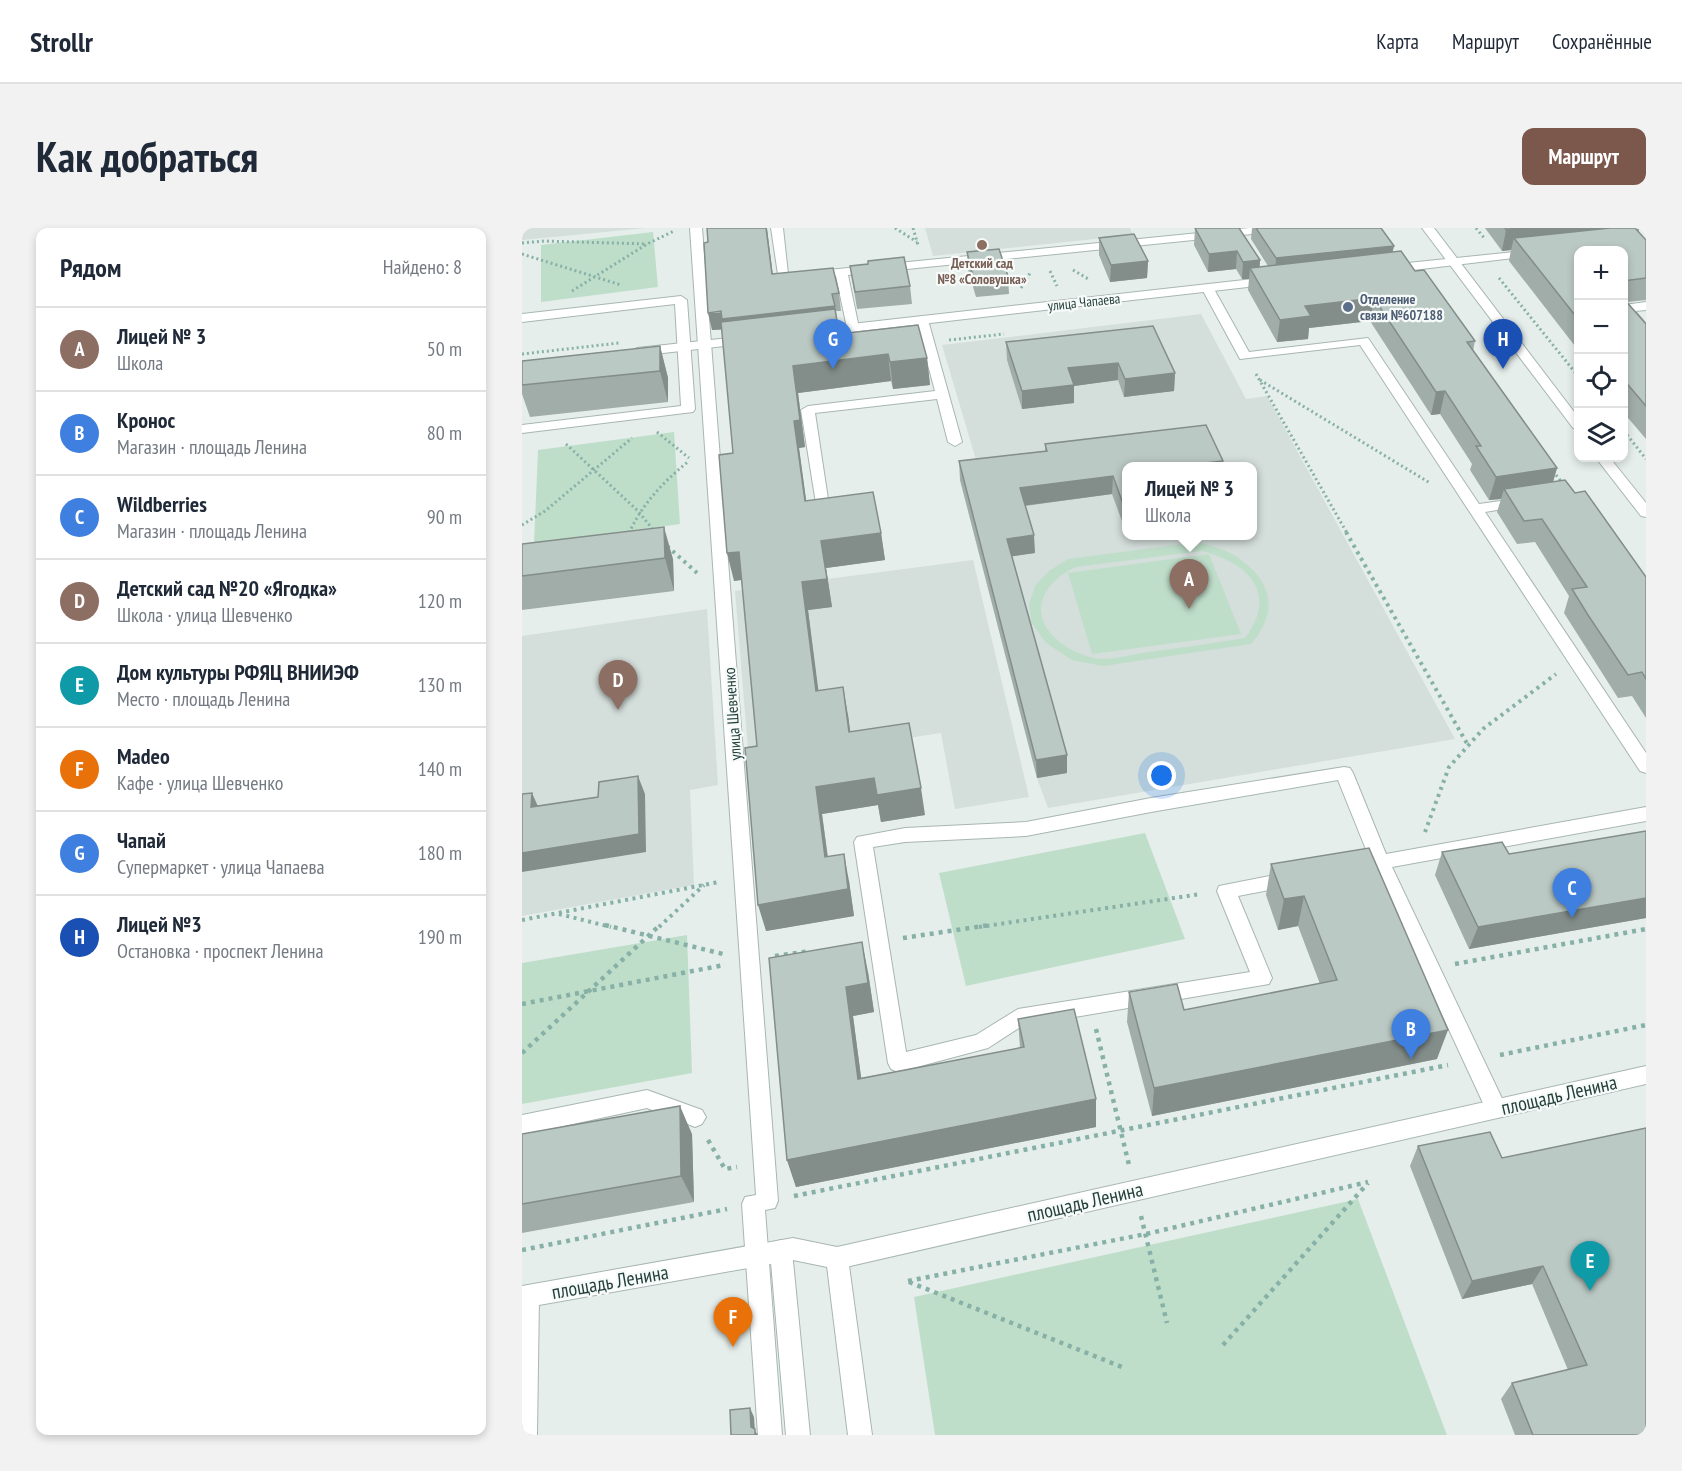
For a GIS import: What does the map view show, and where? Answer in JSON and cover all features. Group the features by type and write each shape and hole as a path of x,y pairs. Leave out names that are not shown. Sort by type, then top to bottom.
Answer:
{"street":[{"name":"улица Шевченко","path":"696,228 765,1163 757,1255 770,1435"},
{"path":"777,228 783,278 1241,237 1284,228"},
{"path":"1428,228 1574,420"},
{"path":"1372,270 1546,251"},
{"path":"841,273 853,328"},
{"name":"улица Чапаева","path":"808,333 1208,289 1271,278"},
{"path":"1208,289 1245,356 1364,341 1646,767"},
{"path":"522,318 681,300 688,409 522,429"},
{"path":"1646,306 1626,308 1646,332"},
{"path":"922,320 955,442"},
{"path":"626,353 762,338"},
{"path":"824,519 808,410 942,394"},
{"path":"1606,462 1646,513"},
{"path":"1475,509 1571,495"},
{"path":"1303,876 1226,891 1262,978 1017,1018 981,1042 898,1063 862,842 905,835 1026,829 1151,805 1344,773 1380,862 1496,1109"},
{"path":"1336,870 1646,814"},
{"name":"площадь Ленина","path":"525,1297 793,1249 837,1258 1646,1075"},
{"path":"522,1125 647,1099 695,1117"},
{"path":"780,1251 798,1435"},
{"path":"837,1258 860,1435"},
{"path":"525,1297 525,1435"}],"path":[{"path":"566,294 597,277 647,244 679,228"},
{"path":"895,228 917,243"},
{"path":"1624,231 1646,229"},
{"path":"522,243 544,241 647,244"},
{"path":"522,254 628,288"},
{"path":"1499,278 1574,371"},
{"path":"928,343 1006,334"},
{"path":"1245,356 1469,747"},
{"path":"1259,380 1434,485"},
{"path":"639,414 691,460"},
{"path":"545,426 638,511 655,532"},
{"path":"522,525 544,511 595,470 621,445 650,426"},
{"path":"1628,437 1646,459"},
{"path":"624,544 638,511 658,486 712,441"},
{"path":"1550,467 1571,495"},
{"path":"663,540 702,578 723,589"},
{"path":"1416,855 1449,767 1484,729 1574,658"},
{"path":"522,920 744,878"},
{"path":"522,1053 704,885"},
{"path":"879,941 1226,891"},
{"path":"555,914 750,960"},
{"path":"1430,969 1646,929"},
{"path":"522,1005 750,960 820,950"},
{"path":"1090,1006 1167,1323"},
{"path":"522,1250 1646,1025"},
{"path":"695,1117 725,1169 765,1163"},
{"path":"1122,1367 908,1281 1146,1234 1368,1182 1223,1345"}],"shaded area":[{"path":"522,228 646,228 522,240"},
{"name":"Детский сад №8 «Соловушка»","path":"925,228 1130,228 1133,235 933,256"},
{"path":"1201,314 1246,399 1267,396 1455,739 1048,808 1037,778 960,480 981,477 942,345"},
{"path":"973,560 1029,797 955,809 941,733 749,762 735,591"},
{"path":"707,609 718,785 690,790 694,885 522,916 522,636"}],"green space":[{"path":"653,232 658,287 541,302 541,245"},
{"path":"674,432 680,524 534,544 538,450"},
{"path":"1199,542 1234,555 1256,574 1264,584 1268,595 1269,607 1266,619 1251,644 1103,666 1072,660 1046,643 1031,622 1029,604 1035,586 1049,571 1068,559","holes":["1201,551 1218,556 1245,571 1258,594 1259,607 1255,622 1245,638 1103,659 1082,655 1062,644 1046,627 1042,618 1041,607 1045,594 1058,578 1076,567"]},
{"path":"1209,554 1241,634 1092,654 1068,573"},
{"path":"1145,833 1185,939 966,986 939,873"},
{"path":"687,935 692,1073 522,1104 522,963"},
{"path":"1358,1199 1447,1435 935,1435 914,1297"}],"building":[{"path":"707,228 766,228 772,274 833,268 839,293 832,294 835,306 722,319 721,311 708,313 704,243 708,242"},
{"path":"1195,228 1239,228 1260,260 1243,262 1237,251 1209,254"},
{"path":"1256,228 1381,228 1394,246 1276,258"},
{"path":"1610,228 1635,228 1646,240 1646,278 1628,280 1628,246 1574,246 1574,314 1514,238"},
{"path":"1134,234 1148,261 1111,265 1099,238"},
{"path":"999,249 1008,276 974,280 967,252"},
{"path":"1401,251 1415,271 1424,270 1475,341 1467,342 1557,468 1496,477 1476,446 1481,446 1445,391 1436,392 1374,298 1305,306 1311,316 1280,320 1250,268"},
{"path":"904,257 910,286 855,292 850,266 868,264 868,261"},
{"path":"1628,304 1646,324 1646,406 1628,385"},
{"path":"835,309 839,334 918,325 927,358 890,362 888,354 793,366 800,420 794,421 805,501 873,492 881,533 821,541 827,579 802,582 816,691 843,687 849,732 909,723 921,788 877,795 874,778 816,787 825,857 844,854 848,889 758,905 745,748 757,746 739,552 727,553 719,455 733,453 721,322"},
{"path":"1153,326 1175,373 1125,379 1118,363 1068,368 1074,385 1022,391 1006,342"},
{"path":"660,346 660,371 522,385 522,361"},
{"path":"1206,425 1223,461 1122,462 1122,501 1113,476 1020,488 1034,535 1007,539 1067,755 1036,760 959,461 1047,451 1045,444"},
{"path":"1565,480 1575,493 1585,491 1646,577 1646,679 1642,672 1628,675 1588,615 1572,589 1587,587 1542,519 1524,521 1504,489"},
{"path":"664,527 665,558 522,576 522,544"},
{"path":"638,776 639,834 522,853 522,794 532,793 531,807 598,797 599,782"},
{"path":"1646,831 1646,898 1478,927 1442,852 1502,842 1509,854"},
{"path":"1369,848 1448,1030 1154,1088 1129,992 1177,984 1184,1010 1337,980 1304,896 1284,899 1271,864"},
{"path":"862,942 868,983 846,987 858,1079 1024,1047 1018,1019 1074,1009 1096,1099 787,1160 769,958"},
{"path":"680,1106 681,1176 522,1204 522,1134"},
{"path":"1646,1128 1646,1435 1533,1435 1512,1383 1587,1365 1543,1266 1472,1281 1418,1146 1490,1132 1502,1158"},
{"path":"750,1408 751,1427 755,1429 755,1435 731,1435 730,1410"}],"place":[{"name":"Детский сад №8 «Соловушка»","path":"982,245"},
{"name":"Отделение связи №607188","path":"1348,307"},
{"name":"Чапай","path":"833,369"},
{"name":"Лицей №3","path":"1503,369"},
{"name":"Лицей № 3","path":"1189,609"},
{"name":"Детский сад №20 «Ягодка»","path":"618,710"},
{"name":"Wildberries","path":"1572,918"},
{"name":"Кронос","path":"1411,1059"},
{"name":"Дом культуры РФЯЦ ВНИИЭФ","path":"1590,1291"},
{"name":"Madeo","path":"733,1347"}]}
